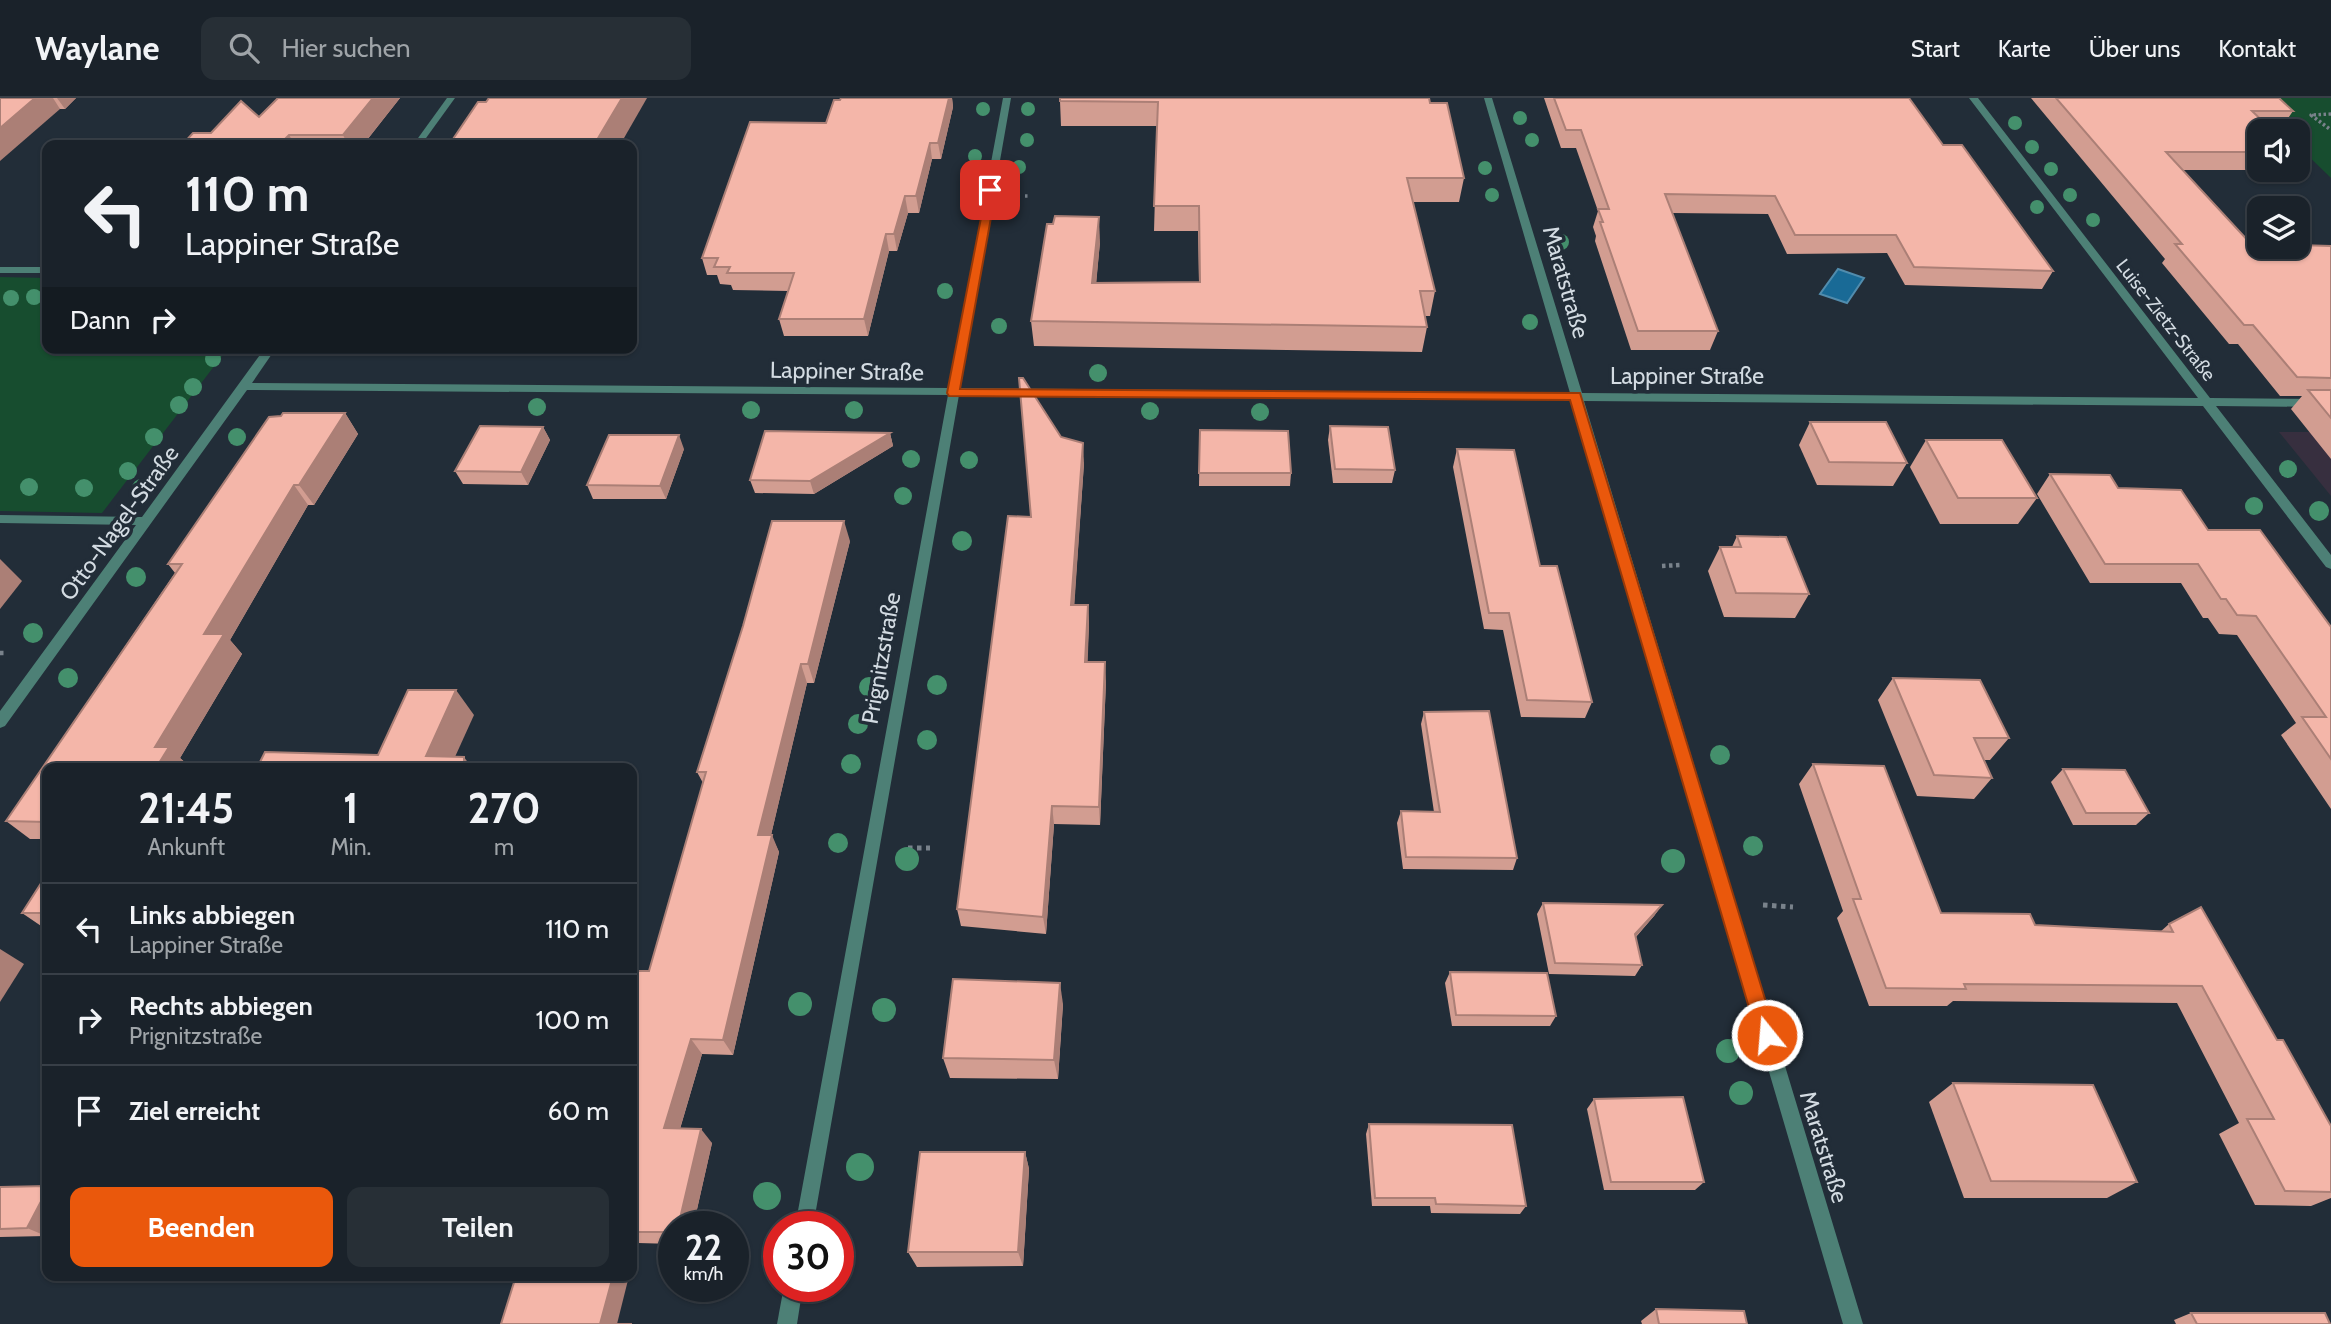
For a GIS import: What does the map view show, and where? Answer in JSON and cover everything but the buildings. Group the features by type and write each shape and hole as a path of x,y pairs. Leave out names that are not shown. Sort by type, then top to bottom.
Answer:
{"street":[{"path":"420,140 451,98"},
{"name":"Prignitzstraße","path":"807,1211 1007,98"},
{"name":"Maratstraße","path":"1489,98 1575,396 1853,1324"},
{"name":"Luise-Zietz-Straße","path":"1973,98 2331,564"},
{"path":"0,270 42,270"},
{"name":"Otto-Nagel-Straße","path":"0,722 267,354"},
{"name":"Lappiner Straße","path":"245,386 2331,403"},
{"path":"0,519 147,521"},
{"path":"787,1324 791,1302"}],"path":[{"path":"2331,114 2311,115 2331,130"}],"shaded area":[{"path":"2279,432 2331,432 2331,496"}],"green space":[{"path":"2248,98 2331,98 2331,178 2310,158 2310,119 2270,119"},
{"path":"0,277 42,278 42,354 223,354 102,513 0,511"}],"water":[{"path":"1838,269 1864,278 1847,303 1820,294"}],"route":[{"path":"990,190 953,393 1575,396 1767,1035"}]}
